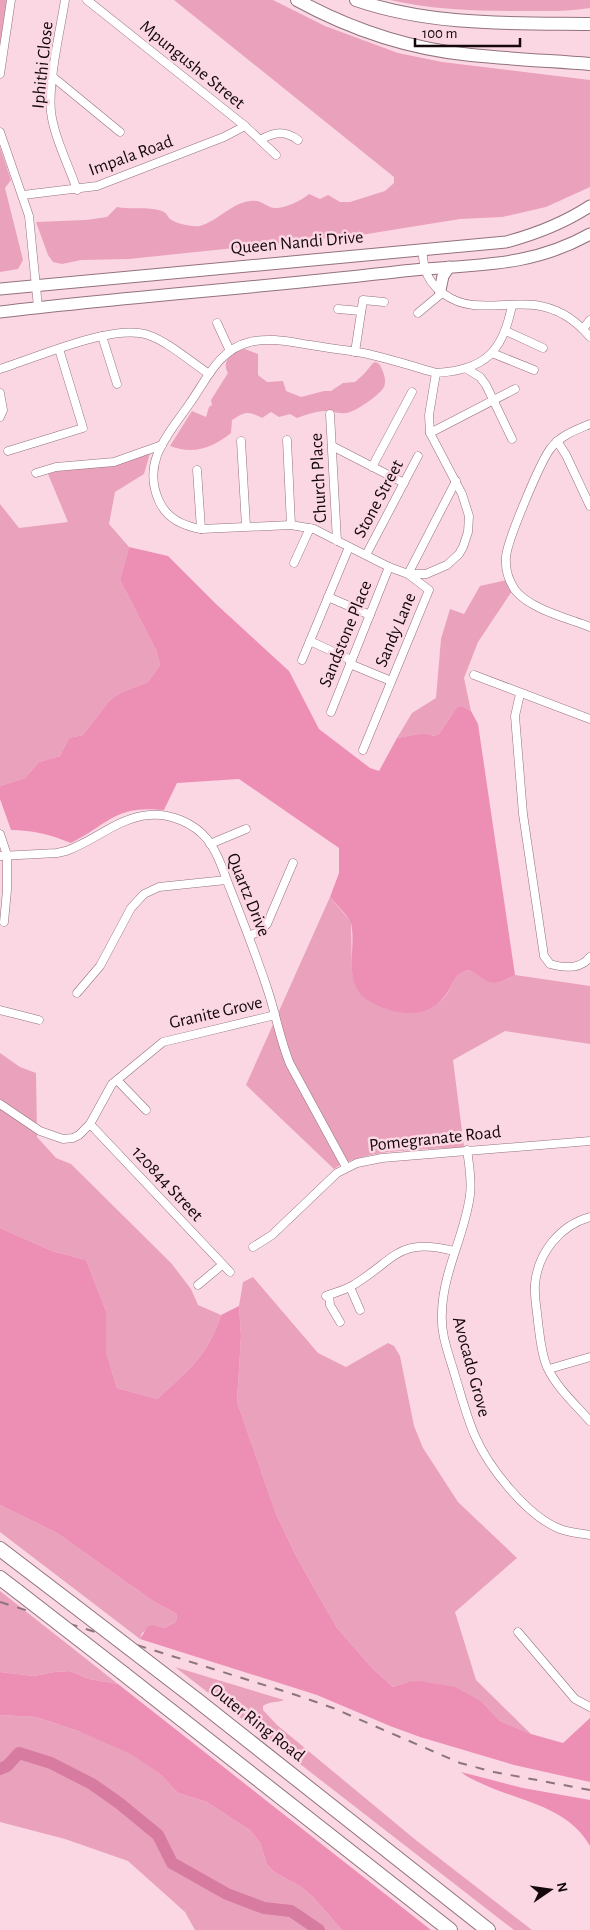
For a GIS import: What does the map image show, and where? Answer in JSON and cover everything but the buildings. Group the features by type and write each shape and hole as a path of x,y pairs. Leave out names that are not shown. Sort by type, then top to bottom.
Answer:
{"highway":[{"name":"Outer Ring Road","path":"0,1549 198,1700 488,1930"},
{"path":"0,1578 450,1930"}],"main road":[{"path":"297,0 358,29 424,48 470,55 590,64"},
{"path":"356,0 379,8 457,21 590,24"},
{"name":"Queen Nandi Drive","path":"0,289 422,248 506,242 554,226 590,206"},
{"path":"0,312 425,269 502,264 525,260 560,249 590,234"},
{"path":"441,292 443,276 449,268"}],"street":[{"path":"0,74 11,0"},
{"name":"Iphithi Close","path":"65,0 53,77 51,103 52,117 77,190"},
{"name":"Mpungushe Street","path":"87,0 245,126 276,155"},
{"path":"53,77 120,132"},
{"name":"Impala Road","path":"23,195 77,190 118,180 224,137 245,126"},
{"path":"0,132 29,216 38,307"},
{"path":"260,140 270,134 283,133 291,135 298,140"},
{"path":"422,248 425,269 431,280 441,292 456,301 473,305 535,305 552,309 566,315 590,337"},
{"path":"418,313 441,292"},
{"path":"355,352 363,300 384,302"},
{"path":"436,373 428,415 430,433 456,481 469,516 468,532 463,547 454,560 439,569 426,574 408,574 389,567 310,528 291,524 201,529 180,523 165,512 160,504 152,478 154,463 162,445 214,366 230,351 240,345 270,340 355,352 436,373 466,369 477,364 492,353 506,331 512,305"},
{"path":"338,309 361,311"},
{"path":"583,329 590,320"},
{"path":"217,324 230,351"},
{"path":"0,369 102,336 126,331 156,338 209,374"},
{"path":"506,331 543,348"},
{"path":"102,336 117,384"},
{"path":"8,451 83,428 59,349"},
{"path":"492,353 534,370"},
{"path":"466,369 483,381 512,439"},
{"path":"430,433 515,389"},
{"path":"372,467 412,392"},
{"path":"0,393 3,410 0,417"},
{"name":"Church Place","path":"330,414 338,541"},
{"path":"590,424 567,434 557,441 545,458 509,543 506,557 507,572 515,590 529,602 590,627"},
{"path":"286,440 291,524"},
{"path":"241,441 246,526"},
{"path":"557,441 566,455 590,506"},
{"path":"36,473 56,467 114,462 162,445"},
{"path":"332,446 404,483"},
{"name":"Stone Street","path":"366,555 418,456"},
{"path":"197,470 201,529"},
{"path":"408,574 456,481"},
{"path":"294,563 310,528"},
{"path":"302,660 349,547"},
{"name":"Sandstone Place","path":"331,712 389,567"},
{"name":"Sandy Lane","path":"363,750 429,590 408,574"},
{"path":"328,597 370,615"},
{"name":"Sandy Lane","path":"310,641 392,681"},
{"path":"474,675 590,719"},
{"path":"520,694 515,723 523,814 544,956 550,964 569,967 581,965 590,957"},
{"name":"Quartz Drive","path":"4,856 66,851 127,820 151,815 172,817 201,833 210,844 221,864 249,936 276,1015 283,1046 290,1064 346,1167"},
{"path":"210,844 246,829"},
{"path":"0,834 7,890 4,922"},
{"path":"249,936 260,931 267,924 293,863"},
{"path":"77,993 100,966 131,908 144,894 159,887 226,880"},
{"path":"0,1010 39,1020"},
{"name":"Granite Grove","path":"0,1104 40,1131 63,1139 69,1139 79,1135 90,1124 106,1092 117,1080 163,1042 276,1015"},
{"path":"117,1080 146,1110"},
{"name":"120844 Street","path":"90,1124 230,1272"},
{"name":"Pomegranate Road","path":"253,1247 272,1235 337,1173 346,1167 367,1160 590,1141"},
{"name":"Avocado Grove","path":"467,1150 470,1195 443,1300 442,1324 446,1344 474,1434 485,1457 497,1474 532,1511 560,1529 573,1533 590,1534"},
{"path":"590,1217 569,1226 558,1235 542,1258 536,1276 536,1301 541,1347 549,1369 562,1389 590,1421"},
{"path":"340,1322 330,1305 328,1295 350,1287 404,1250 430,1247 454,1252"},
{"path":"198,1285 222,1265"},
{"path":"350,1287 360,1310"},
{"path":"549,1369 590,1357"},
{"path":"518,1632 575,1698 590,1707"}],"shaded area":[{"path":"0,0 7,0 0,44"},
{"path":"174,0 273,0 325,26 398,53 442,62 590,80 590,187 546,207 502,217 460,219 367,234 129,259 81,260 62,264 53,262 48,255 36,222 86,220 107,217 117,207 156,210 164,212 170,219 177,222 189,226 200,226 248,201 258,201 278,208 292,204 309,194 320,199 328,195 340,202 350,202 385,191 394,183 394,177"},
{"path":"390,0 590,0 590,8 556,11 472,10 422,6"},
{"path":"0,147 11,180 5,188 23,260 18,269 0,272"},
{"path":"242,348 258,354 258,375 267,382 283,381 286,391 301,397 331,391 343,383 355,382 376,362 380,365 385,384 382,390 373,398 350,412 323,411 297,418 290,414 279,417 271,412 262,418 246,413 232,420 231,433 217,443 195,450 179,449 170,446 192,411 206,417 209,407 212,405 211,400 228,373 226,361"},
{"path":"150,453 144,474 115,492 109,524 129,547 120,580 156,650 160,665 148,682 120,693 109,701 83,735 69,738 60,756 39,762 25,778 0,786 0,504 19,528 68,522 48,474 68,468"},
{"path":"129,547 168,556 216,604 289,671 319,729 370,768 379,771 397,738 424,733 434,736 439,734 457,707 462,706 471,711 478,724 515,975 502,982 492,983 482,979 470,970 464,971 457,976 448,992 437,1004 419,1012 409,1013 389,1010 369,1001 360,994 355,985 350,920 330,897 339,873 339,848 239,779 177,783 164,810 134,810 123,813 71,843 42,834 11,830 0,799 0,786 25,778 39,762 60,756 69,738 83,735 109,701 120,693 148,682 160,665 156,650 120,580"},
{"path":"507,580 512,591 478,642 464,678 471,711 462,706 457,707 439,734 434,736 424,733 397,738 412,713 436,698 441,639 450,609 464,614 480,586"},
{"path":"330,897 351,922 352,974 424,1010 442,1000 460,973 470,970 487,981 497,983 515,975 590,986 590,1044 505,1031 453,1060 464,1147 396,1151 378,1154 346,1162 334,1169 246,1085"},
{"path":"0,1053 20,1067 36,1073 37,1137 56,1158 71,1164 171,1263 191,1289 198,1305 221,1315 210,1341 196,1362 157,1399 117,1388 106,1352 106,1311 86,1260 52,1251 0,1228"},
{"path":"0,1228 52,1251 86,1260 106,1311 106,1352 117,1388 157,1399 196,1362 210,1341 221,1315 239,1306 241,1336 237,1402 276,1514 297,1558 337,1628 372,1668 393,1687 419,1681 455,1687 482,1702 500,1721 531,1734 563,1743 590,1718 590,1782 514,1765 420,1737 317,1695 140,1639 148,1626 154,1625 164,1628 176,1622 177,1614 153,1601 57,1533 0,1505"},
{"path":"253,1277 318,1353 346,1367 388,1343 394,1346 400,1356 414,1426 423,1448 458,1502 517,1558 455,1612 476,1680 531,1734 500,1721 482,1702 408,1682 393,1687 372,1668 337,1628 297,1558 276,1514 237,1402 241,1336 239,1306 243,1282"},
{"path":"0,1505 57,1533 153,1601 177,1614 176,1622 164,1628 154,1625 142,1633 140,1639 0,1532"},
{"path":"0,1591 118,1684 89,1679 70,1671 34,1676 0,1672"},
{"path":"175,1667 284,1700 265,1704 263,1710 277,1725 417,1841 532,1930 514,1930"},
{"path":"70,1671 89,1679 118,1684 431,1930 342,1930 313,1897 300,1886 274,1872 267,1864 260,1843 251,1831 207,1802 178,1793 160,1774 131,1754 78,1731 36,1717 0,1715 0,1672 34,1676"},
{"path":"0,1715 36,1717 78,1731 131,1753 160,1774 178,1793 207,1802 251,1831 260,1843 267,1864 274,1872 300,1886 313,1897 342,1930 195,1930 185,1912 128,1861 65,1839 0,1822"},
{"path":"461,1772 523,1788 590,1800 590,1846 570,1822 557,1814 478,1782"}],"waterway":[{"path":"0,1769 7,1766 19,1753 51,1763 92,1784 158,1835 172,1863 227,1894 264,1908 291,1911 319,1930"}],"railway":[{"path":"0,1602 296,1695 333,1708 460,1763 494,1772 590,1790"}]}
